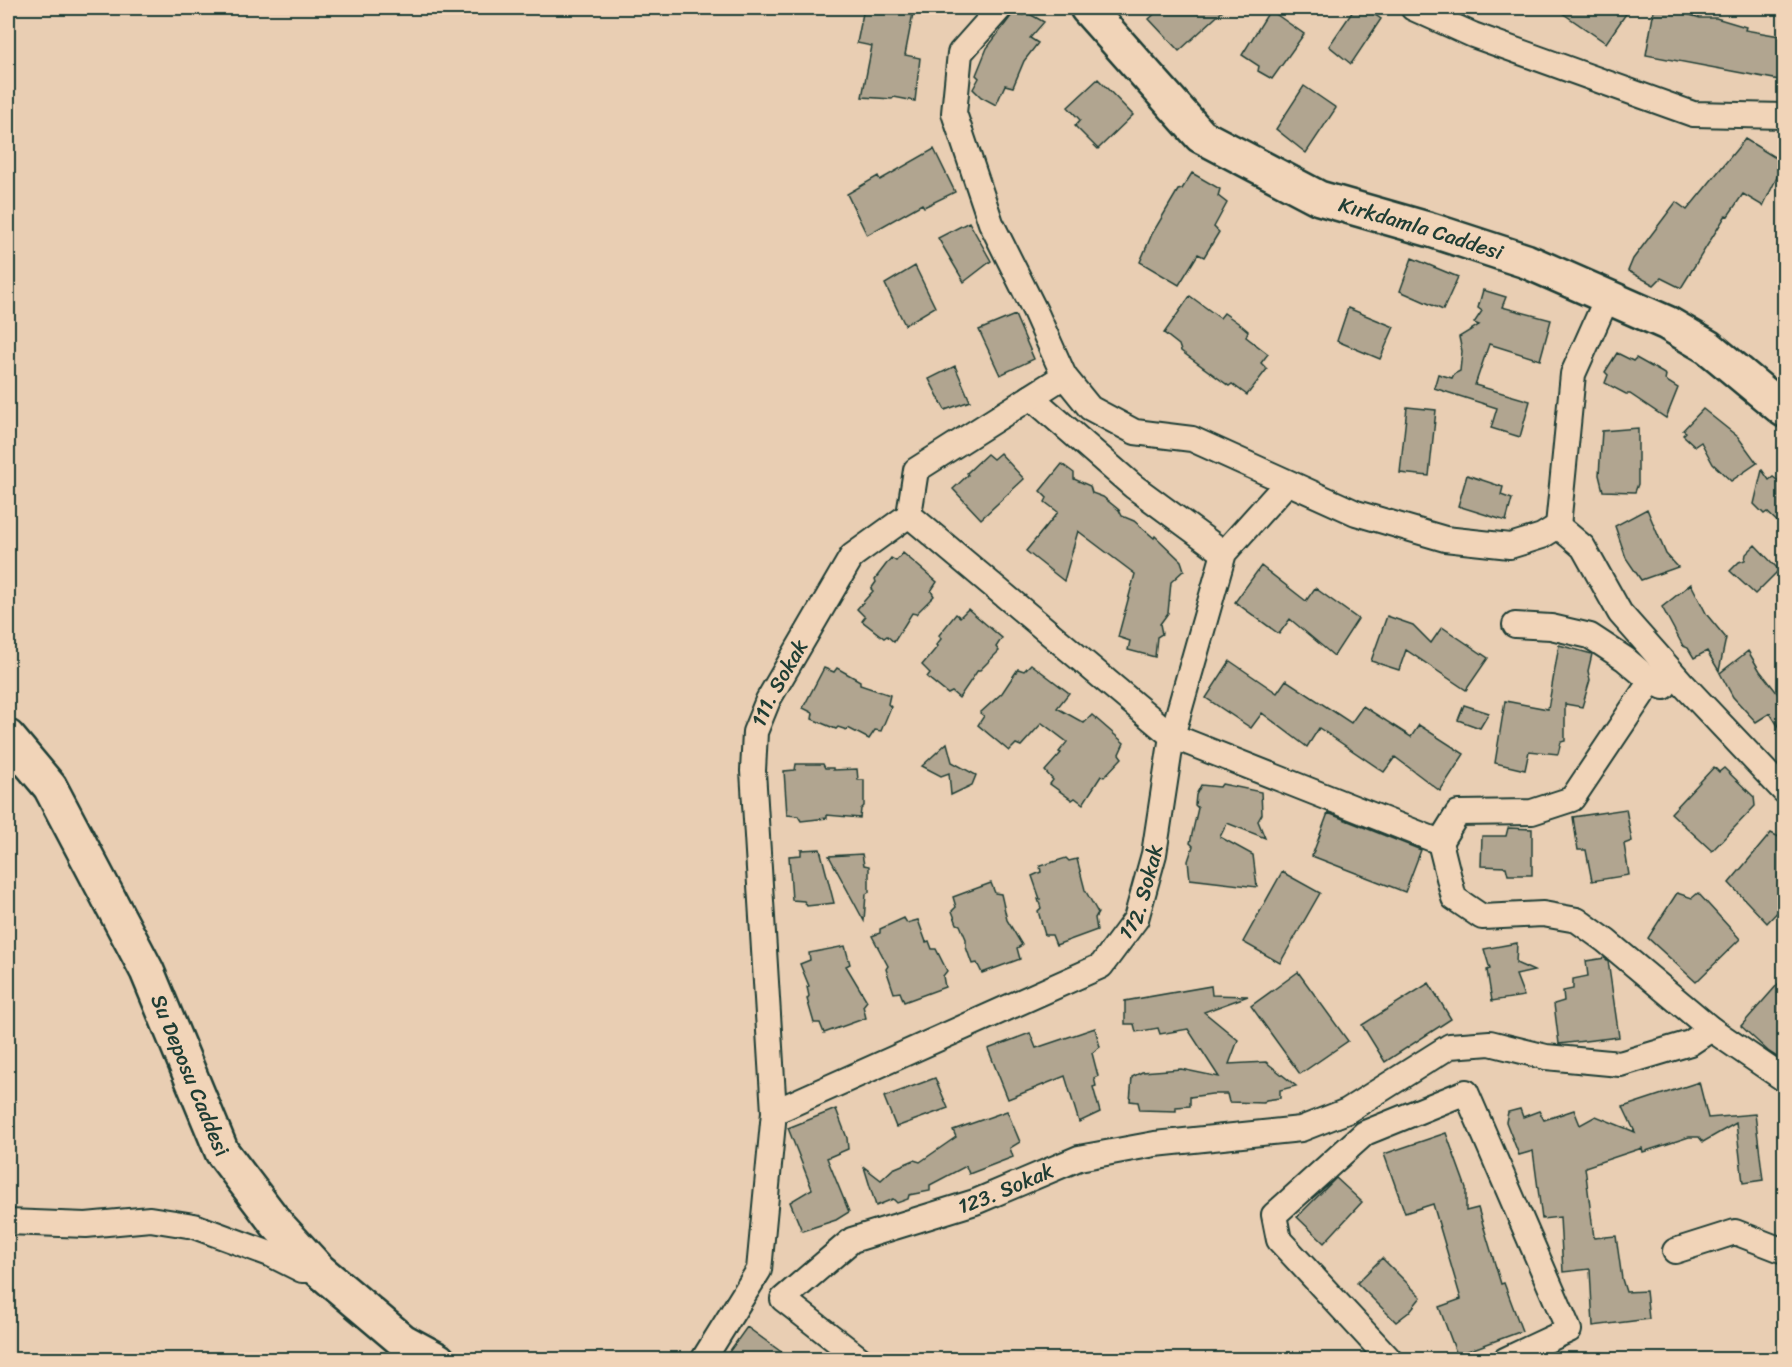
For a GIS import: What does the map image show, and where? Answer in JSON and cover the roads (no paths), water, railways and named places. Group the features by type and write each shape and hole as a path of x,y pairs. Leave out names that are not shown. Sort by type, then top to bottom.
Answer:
{"street":[{"path":"1000,8 960,53 954,113 991,223 1035,311 1064,376 1090,408 1135,432 1192,439 1356,513 1445,538 1510,546 1542,536 1558,526"},
{"name":"Kırkdamla Caddesi","path":"1088,8 1201,136 1319,198 1431,230 1526,261 1667,323 1708,347 1785,410"},
{"path":"1413,8 1473,35 1693,114 1785,116"},
{"path":"1558,526 1573,374 1607,298"},
{"path":"1064,376 916,470 909,515 1172,736 1440,842"},
{"path":"1031,397 1133,486 1224,553"},
{"name":"112. Sokak","path":"774,1112 1101,966 1136,919 1154,854 1172,736 1224,553 1287,483"},
{"name":"111. Sokak","path":"759,1270 774,1112 753,771 755,732 768,700 852,556 909,515"},
{"path":"1558,526 1583,547 1620,613 1785,793"},
{"path":"1515,625 1551,627 1590,636 1625,659 1651,681 1664,687 1711,732 1785,793"},
{"path":"1651,681 1572,798 1532,812 1458,813 1440,842 1454,898 1482,916 1543,914 1577,920 1606,941 1711,1029 1785,1079"},
{"name":"Su Deposu Caddesi","path":"8,736 50,788 147,971 222,1152 276,1224 319,1270 403,1341 438,1359"},
{"name":"123. Sokak","path":"783,1299 852,1240 975,1202 1079,1158 1155,1144 1301,1129 1347,1111 1450,1046 1490,1043 1546,1057 1620,1064 1690,1043 1711,1029"},
{"path":"1390,1359 1279,1240 1274,1215 1365,1132 1467,1092 1569,1330 1505,1359"},
{"path":"1347,1111 1365,1132"},
{"path":"8,1222 86,1225 150,1219 194,1226 270,1254 302,1270 319,1270"},
{"path":"1675,1251 1735,1232 1785,1251"},
{"path":"703,1359 759,1270 783,1299 861,1359"}]}
